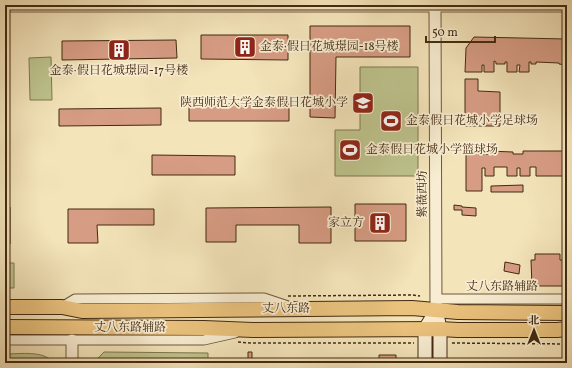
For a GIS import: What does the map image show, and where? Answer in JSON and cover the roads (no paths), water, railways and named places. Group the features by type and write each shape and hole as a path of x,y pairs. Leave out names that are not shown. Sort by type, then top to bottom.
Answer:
{"main road":[{"name":"丈八东路","path":"5,307 62,307 82,311 412,308 436,305 458,312 567,313"},
{"path":"425,363 425,329 436,305"},
{"path":"436,305 441,343 440,363"},
{"name":"丈八东路","path":"5,328 204,328 253,330 440,329 564,331"}],"street":[{"path":"12,5 567,6"},
{"name":"紫薇西坊","path":"435,6 436,305"},
{"path":"62,307 75,299 264,298 297,309"},
{"name":"丈八东路辅路","path":"436,305 567,299"},
{"path":"82,311 82,328"},
{"name":"丈八东路辅路","path":"5,340 204,340 253,330"},
{"path":"72,340 72,363"}],"place":[{"name":"金泰·假日花城璟园-18号楼","path":"245,47"},
{"name":"金泰·假日花城璟园-17号楼","path":"119,50"},
{"name":"陕西师范大学金泰假日花城小学","path":"363,103"},
{"name":"金泰假日花城小学足球场","path":"391,121"},
{"name":"金泰假日花城小学篮球场","path":"350,150"},
{"name":"家立方","path":"380,223"}]}
